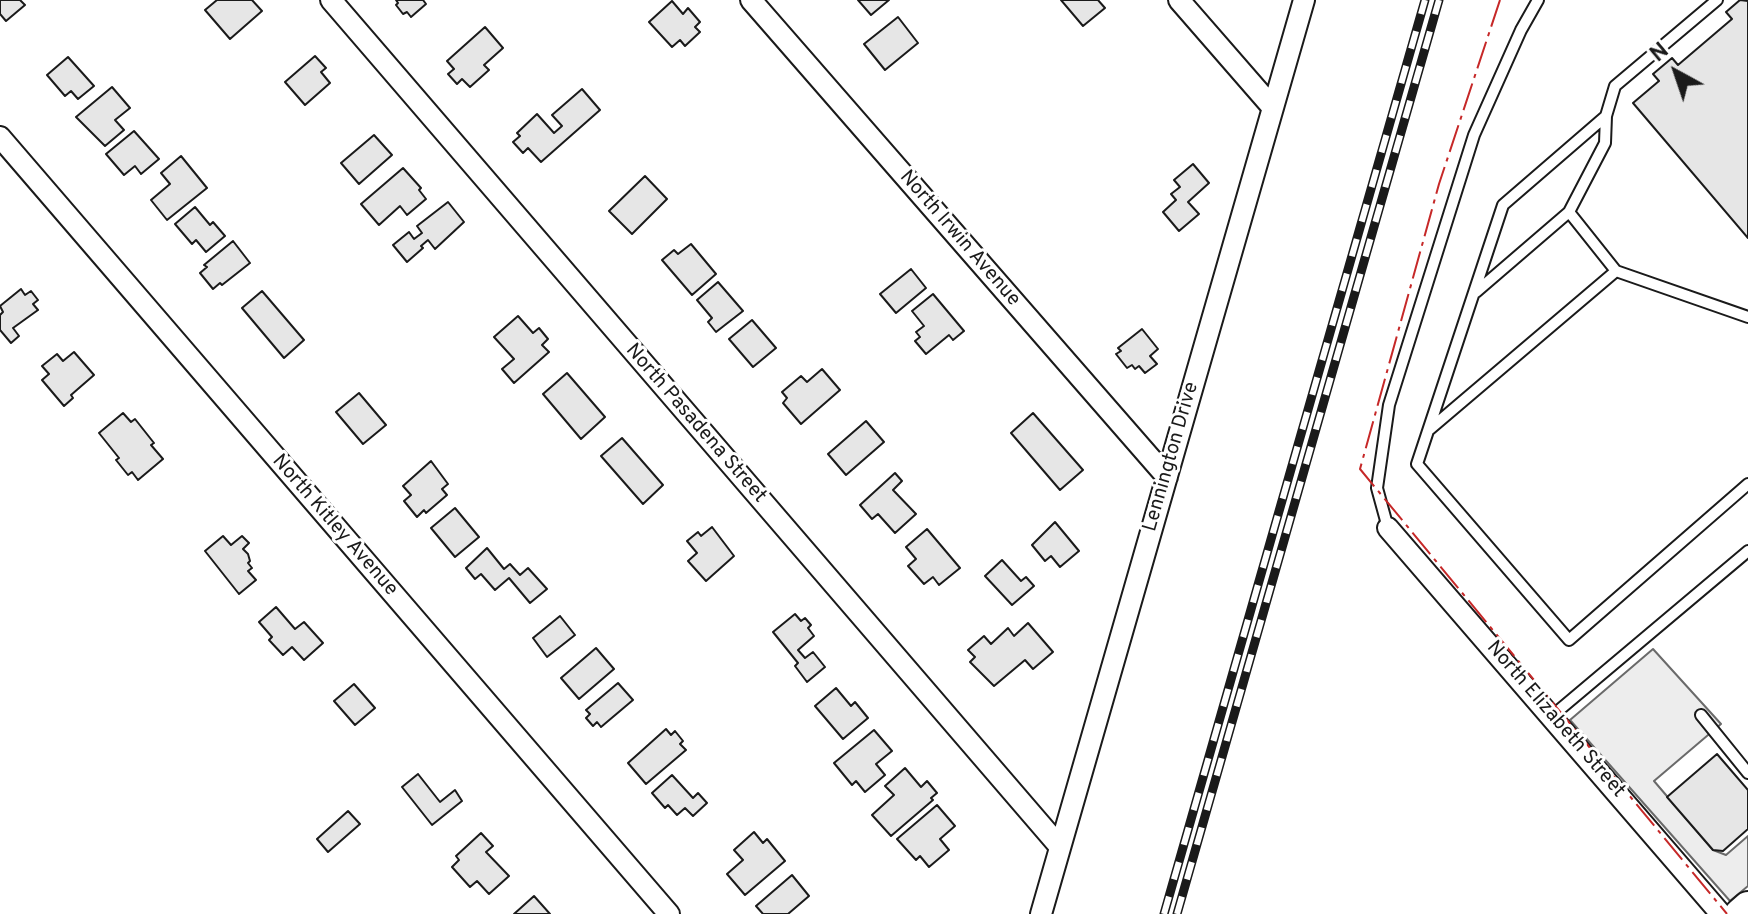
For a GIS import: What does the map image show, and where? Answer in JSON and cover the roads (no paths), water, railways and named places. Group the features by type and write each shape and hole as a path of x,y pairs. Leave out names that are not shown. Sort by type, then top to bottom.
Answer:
{"main road":[{"path":"1740,914 1748,907"}],"street":[{"name":"North Pasadena Street","path":"331,0 1060,847"},
{"name":"North Irwin Avenue","path":"751,0 1167,477"},
{"path":"1179,0 1273,108"},
{"name":"Lennington Drive","path":"1041,914 1304,0"},
{"name":"North Kitley Avenue","path":"0,137 669,914"},
{"name":"North Elizabeth Street","path":"1388,528 1721,914"}],"lane":[{"path":"1388,528 1377,488 1389,405 1474,135 1521,30 1538,0"},
{"path":"1474,293 1569,212 1605,143 1606,116 1615,86 1717,0"},
{"path":"1606,116 1503,205 1417,464 1569,640 1748,484"},
{"path":"1569,212 1616,271 1748,317"},
{"path":"1429,430 1616,271"},
{"path":"1552,716 1748,551"},
{"path":"1738,559 1748,570"},
{"path":"1701,715 1748,773"}],"railway":[{"path":"1164,914 1425,0"},
{"path":"1177,914 1439,0"}]}
